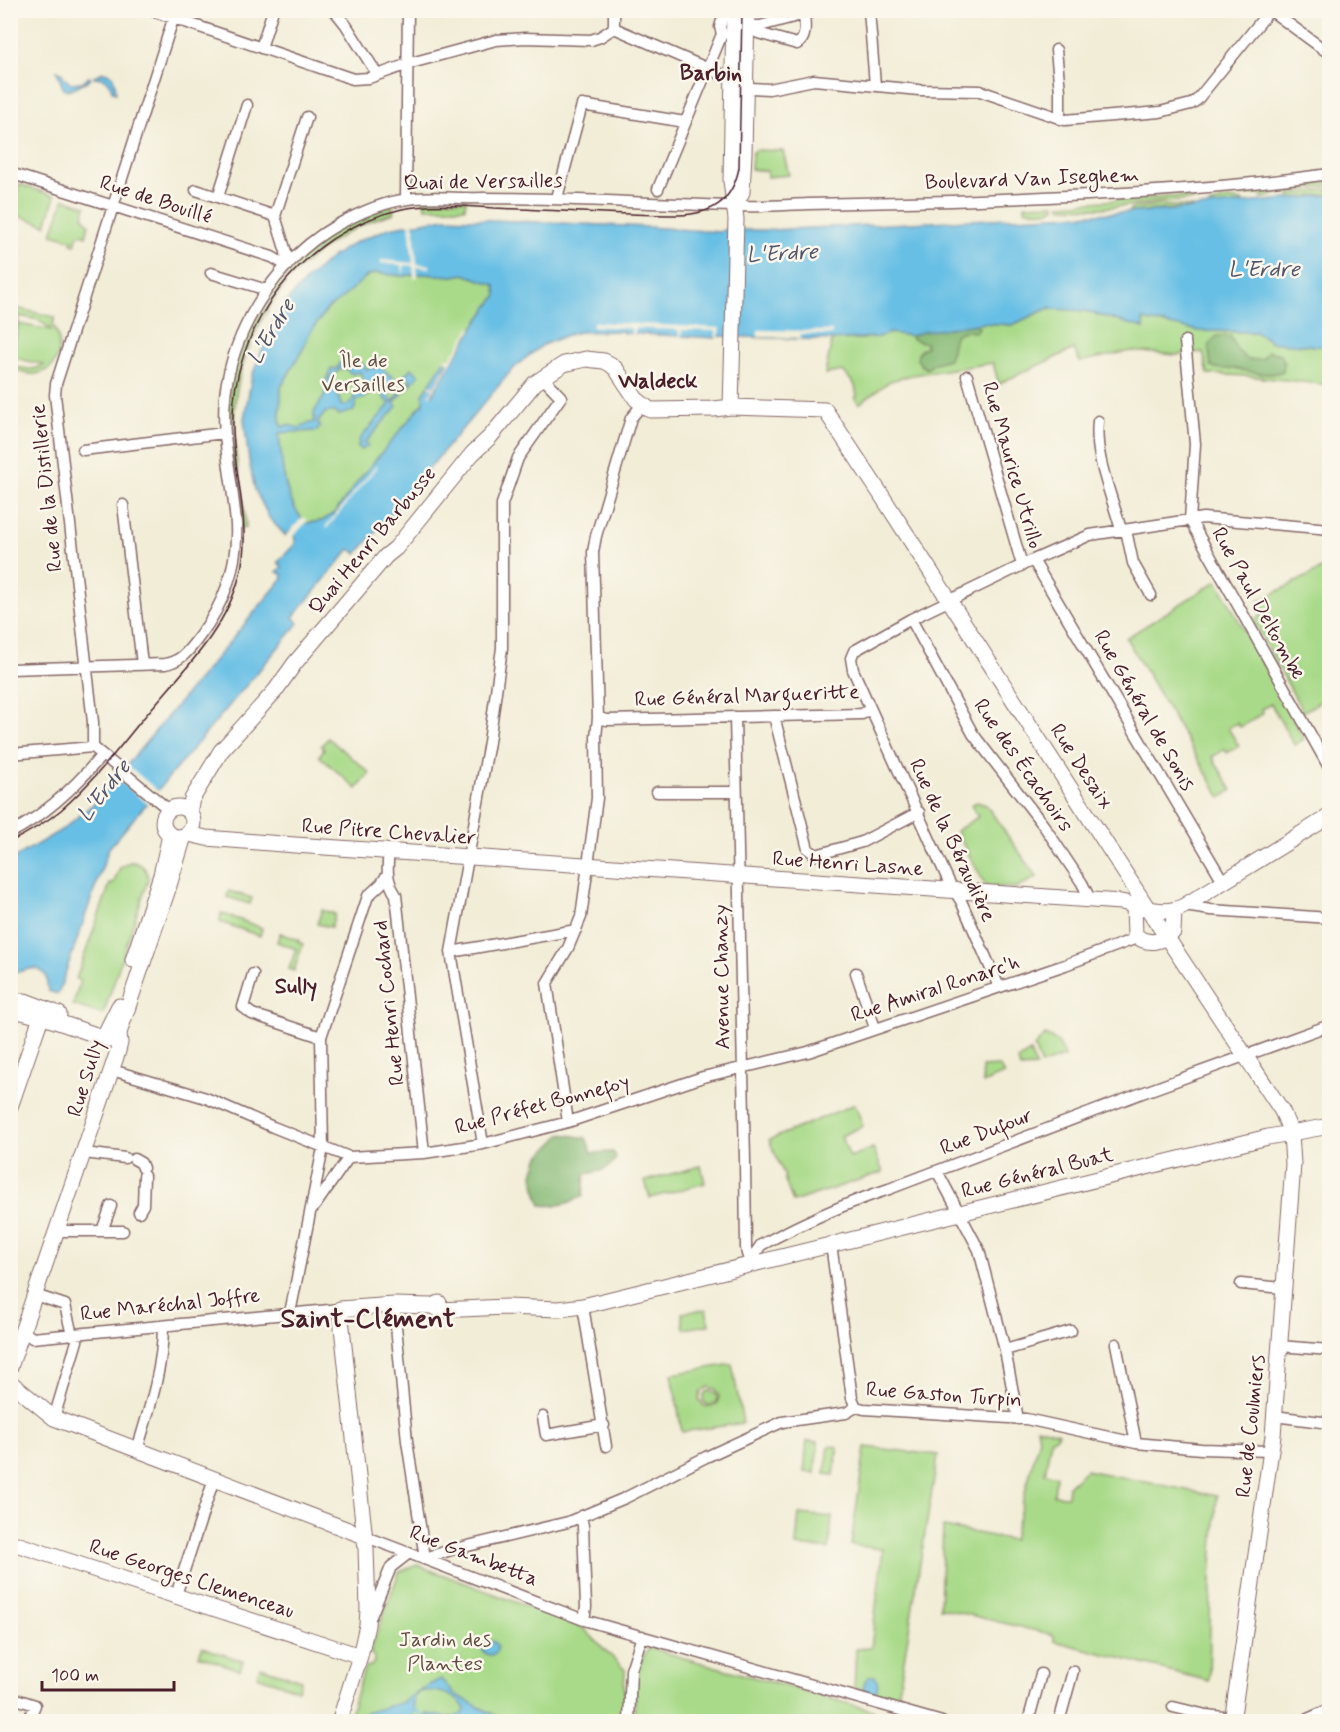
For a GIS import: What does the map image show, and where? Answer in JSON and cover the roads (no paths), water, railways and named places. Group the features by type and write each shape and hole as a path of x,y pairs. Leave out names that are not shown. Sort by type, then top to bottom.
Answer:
{"street":[{"path":"150,10 174,14 261,48 353,79 364,80 406,64 500,39 591,40 614,28"},
{"path":"261,48 273,10"},
{"path":"334,10 377,74"},
{"path":"614,10 614,28"},
{"path":"750,23 760,26 820,10"},
{"path":"869,10 874,85"},
{"path":"751,88 769,89 814,80 919,90 980,91 1060,119 1153,113 1194,103 1270,10 1329,54"},
{"path":"406,199 406,64 410,11"},
{"path":"658,189 707,67 724,33 720,27 729,12"},
{"path":"568,1122 547,983 568,948 580,917 597,798 598,718 593,552 596,536 631,418 642,405 654,411 731,407 736,212 732,186 729,12"},
{"name":"Rue de la Distillerie","path":"97,751 55,395 56,384 174,14"},
{"path":"750,23 797,44 802,41 804,35 804,14"},
{"path":"736,212 742,192 750,23"},
{"path":"614,28 725,76"},
{"path":"1056,50 1060,119"},
{"path":"218,197 247,105"},
{"path":"556,198 582,105 685,122"},
{"path":"287,266 286,252 275,216 307,117"},
{"name":"Rue de Bouillé","path":"10,173 272,257 287,266"},
{"name":"Boulevard Van Iseghem","path":"736,212 1084,196 1284,180 1329,174"},
{"path":"714,205 732,186"},
{"path":"196,190 275,216"},
{"name":"Quai de Versailles","path":"142,664 174,663 180,659 193,646 216,613 223,598 234,562 236,525 224,433 225,399 232,363 247,324 267,290 287,266 316,240 335,227 367,211 406,199 556,198 714,205 736,212"},
{"path":"211,273 267,290"},
{"path":"1185,341 1195,444 1190,520"},
{"name":"Quai Henri Barbusse","path":"178,806 231,739 275,691 295,663 399,544 472,454 542,377 564,364 586,359 604,361 616,369 642,405"},
{"name":"Rue Maurice Utrillo","path":"967,376 1022,565"},
{"path":"483,1144 451,952 489,742 502,648 502,504 518,458 561,397 542,377"},
{"name":"Rue Desaix","path":"731,407 825,411 1149,910 1247,1056 1284,1114 1291,1133"},
{"path":"1098,421 1097,433 1106,484 1133,563 1151,595"},
{"path":"83,450 224,433"},
{"path":"10,669 142,664 123,506"},
{"name":"Rue Général Margueritte","path":"598,718 607,720 862,714 870,709 851,664 852,654 861,646 1022,565 1090,535 1203,519 1329,529"},
{"name":"Rue Paul Deltombe","path":"1190,520 1327,765"},
{"name":"Rue Général de Sonis","path":"1033,560 1223,881"},
{"name":"Rue des Écachoirs","path":"911,619 973,734 1044,826 1082,883 1087,893 1087,900"},
{"name":"Rue de la Béraudière","path":"870,709 999,987"},
{"path":"774,716 808,849 812,853 816,855 862,842 919,812"},
{"name":"Avenue Chanzy","path":"735,717 746,1236 747,1254 756,1257"},
{"path":"10,833 57,802 88,771 97,751"},
{"path":"10,754 97,751 115,766 178,806 194,822 181,835 163,824 165,815 178,806"},
{"path":"657,792 736,792"},
{"path":"1134,906 1134,931 1137,938 1157,942 1167,937 1174,929 1184,905 1329,816"},
{"name":"Rue Pitre Chevalier","path":"181,835 738,876"},
{"name":"Rue Sully","path":"10,1367 17,1328 36,1295 112,1070 115,1035 167,892 181,835"},
{"name":"Rue Henri Cochard","path":"389,851 387,875 396,895 424,1153"},
{"path":"320,1191 323,1148 321,1037 368,896 387,875"},
{"name":"Rue Henri Lasne","path":"738,876 1120,902 1149,910 1184,905"},
{"path":"1184,905 1211,910 1329,918"},
{"path":"451,952 576,930"},
{"name":"Rue Amiral Ronarc'h","path":"742,1066 808,1052 1065,965 1137,938"},
{"path":"856,973 875,1028"},
{"path":"253,974 243,1007 252,1014 321,1037"},
{"path":"10,1000 25,1001 45,1014"},
{"path":"10,1009 45,1014 115,1035"},
{"path":"10,1107 14,1085 45,1014"},
{"name":"Rue Dufour","path":"756,1257 761,1245 822,1213 1142,1092 1329,1025"},
{"name":"Rue Préfet Bonnefoy","path":"112,1070 206,1098 323,1148 349,1156 424,1153 483,1144 568,1122 742,1066"},
{"name":"Rue Général Buat","path":"756,1257 831,1244 1268,1137 1329,1126"},
{"name":"Rue de Coulmiers","path":"1232,1720 1274,1416 1293,1164 1291,1133"},
{"path":"84,1153 129,1159 141,1163 143,1205 139,1212"},
{"path":"290,1314 311,1212 320,1191 349,1156"},
{"path":"937,1171 979,1250 1005,1350 1018,1419"},
{"path":"102,1231 111,1206"},
{"path":"57,1231 123,1231"},
{"path":"831,1244 852,1398 856,1407"},
{"name":"Rue Maréchal Joffre","path":"17,1328 32,1338 394,1305 432,1306 439,1310 506,1307 559,1309 583,1306 756,1257"},
{"path":"1240,1284 1283,1288"},
{"path":"36,1295 65,1305 77,1341 54,1418"},
{"path":"394,1305 407,1441 425,1558"},
{"path":"583,1306 606,1446"},
{"path":"340,1309 364,1536 367,1624"},
{"path":"137,1450 156,1387 163,1326"},
{"path":"1005,1350 1071,1331"},
{"path":"1116,1344 1136,1443"},
{"path":"1279,1346 1329,1350"},
{"name":"Rue Gambetta","path":"10,1382 54,1418 584,1620 942,1722"},
{"name":"Rue Gaston Turpin","path":"425,1558 568,1522 625,1498 782,1422 846,1413 856,1407 1033,1420 1136,1443 1201,1449 1270,1450"},
{"path":"1274,1416 1329,1423"},
{"path":"543,1417 546,1435 603,1425"},
{"path":"176,1595 214,1479"},
{"path":"581,1516 586,1595 584,1620"},
{"name":"Rue Georges Clemenceau","path":"10,1542 360,1656"},
{"path":"339,1722 360,1656 367,1624 391,1566 409,1553"},
{"path":"629,1722 631,1670 642,1636"},
{"path":"1059,1722 1073,1671"},
{"path":"1028,1722 1041,1674"},
{"path":"10,1697 35,1705 28,1722"},
{"path":"1173,1707 1232,1720"},
{"path":"1301,1722 1329,1709"}],"water":[{"path":"57,71 61,72 70,83 82,82 89,77 91,79 68,91 63,88"},
{"path":"103,72 113,77 116,93 112,91 106,80 93,77"},
{"name":"L'Erdre","path":"1329,195 1329,347 1269,342 1270,340 1255,332 1200,331 1143,320 1144,328 1085,311 1052,309 1051,307 1012,325 984,323 922,332 911,336 890,333 878,337 832,340 717,336 716,338 623,333 623,331 579,332 543,345 511,371 357,554 350,549 293,617 299,623 109,848 58,994 48,991 46,976 39,969 31,968 11,972 11,860 63,829 97,801 283,578 282,574 277,572 282,567 278,562 295,544 295,538 290,531 286,536 270,519 255,490 244,419 252,376 271,327 289,299 333,256 354,243 389,228 446,218 720,232 723,230 771,230 1173,210","holes":["375,273 403,276 464,274 495,285 497,295 475,325 431,396 433,388 429,386 434,387 449,362 445,360 423,394 424,402 358,481 336,512 322,521 306,523 298,514 288,493 279,433 317,431 320,427 318,422 326,412 339,415 354,411 357,400 365,398 371,391 382,390 384,398 390,404 358,441 360,443 357,446 362,450 368,445 365,443 397,406 394,403 419,375 411,368 405,375 411,380 392,402 387,390 395,379 380,367 366,369 364,365 350,359 349,363 339,363 338,368 331,369 326,380 324,397 314,412 314,422 300,428 287,425 282,427 281,387 309,334 328,308 367,276","342,368 352,374 360,372 364,382 358,385 352,402 346,406 341,405 337,392 330,388 330,377"]},
{"path":"490,1641 495,1643 497,1648 495,1653 490,1655 485,1653 483,1648 485,1643"},
{"path":"869,1676 875,1676 878,1684 876,1693 863,1690"},
{"path":"441,1679 454,1694 506,1721 429,1721 425,1717 427,1714 453,1717 462,1714 465,1710 452,1697 432,1691 416,1694 413,1701 415,1710 410,1721 367,1720 365,1713 403,1702 421,1689"}],"waterway":[{"path":"415,1710 422,1715"}],"tram line":[{"path":"10,842 49,819 83,789 185,670 224,615 240,574 244,537 234,446 235,391 244,355 259,321 279,289 304,262 333,238 366,221 402,209 448,206 679,215 711,209 726,198 736,180 739,168 742,10"}],"district":[{"name":"Barbin","path":"711,72"},
{"name":"Waldeck","path":"658,380"},
{"name":"Sully","path":"296,985"},
{"name":"Saint-Clément","path":"368,1318"}],"park label":[{"name":"Île de Versailles","path":"363,372"},
{"name":"Jardin des Plantes","path":"445,1651"}]}
